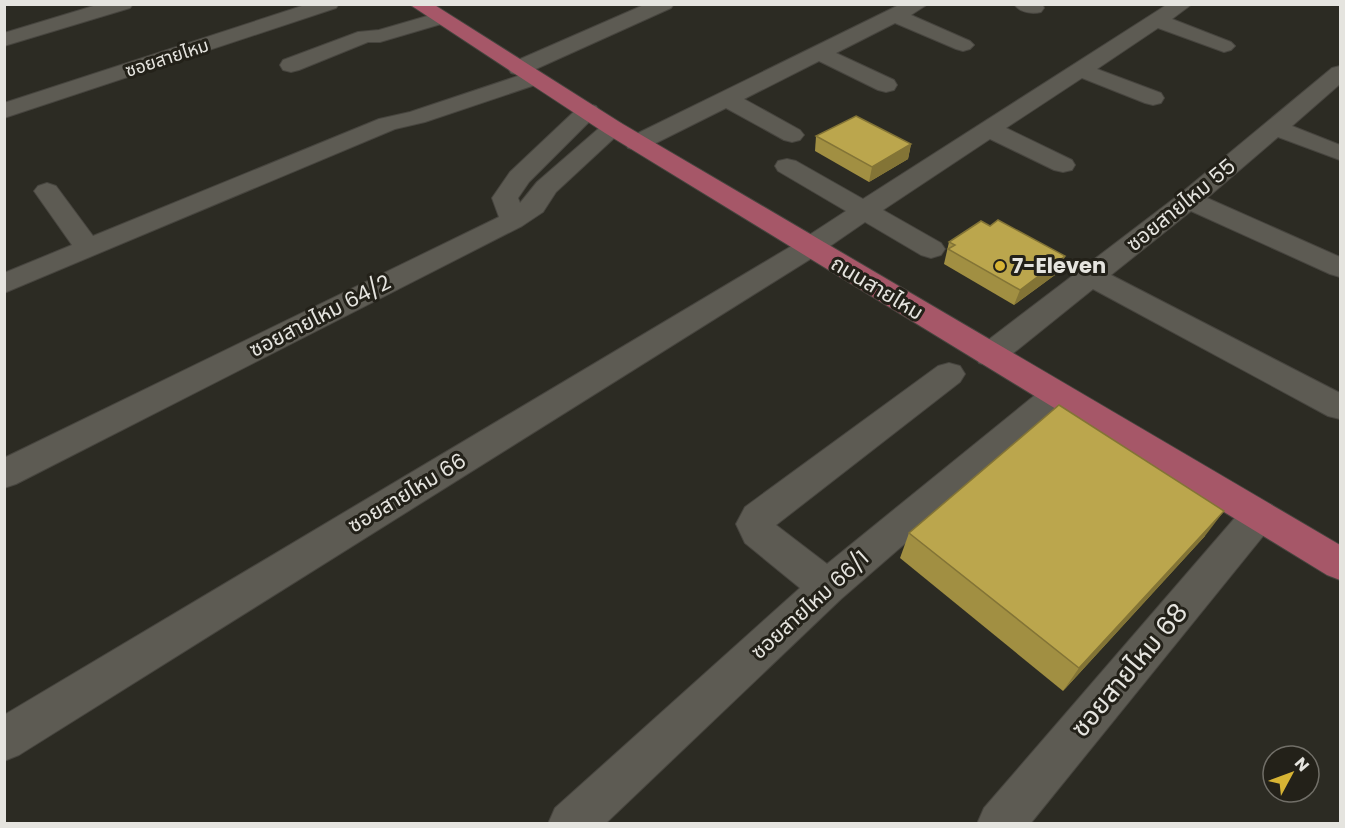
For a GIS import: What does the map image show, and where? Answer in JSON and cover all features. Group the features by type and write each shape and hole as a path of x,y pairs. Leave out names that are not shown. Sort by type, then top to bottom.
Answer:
{"main road":[{"name":"ถนนสายไหม","path":"429,10 506,70 588,111 625,136 810,248 1341,564"}],"street":[{"path":"4,40 123,4"},
{"name":"ซอยสายไหม","path":"4,111 329,4"},
{"path":"387,124 412,103 506,70 664,4"},
{"name":"ซอยสายไหม 64/2","path":"4,474 513,220 534,206 546,187 625,136 727,99 918,4"},
{"name":"ซอยสายไหม 66","path":"4,740 810,248 1182,4"},
{"path":"291,65 365,36 380,36 429,10"},
{"path":"895,16 963,45"},
{"path":"1155,20 1224,46"},
{"path":"819,53 886,85"},
{"path":"4,284 87,247 387,124 417,117 506,70"},
{"path":"1081,70 1153,98"},
{"name":"ซอยสายไหม 55","path":"990,355 1188,200 1341,73"},
{"path":"727,99 792,135"},
{"path":"513,220 505,198 519,177 588,111"},
{"path":"1276,128 1341,153"},
{"path":"989,129 1063,165"},
{"path":"787,166 931,249"},
{"path":"47,191 87,247"},
{"path":"1188,200 1341,268"},
{"path":"1092,277 1341,407"},
{"path":"827,587 758,532 754,524 758,518 949,374"},
{"name":"ซอยสายไหม 66/1","path":"571,824 827,587 1056,395"},
{"name":"ซอยสายไหม 68","path":"1000,824 1259,515"}],"building":[{"path":"856,116 911,144 872,167 816,136"},
{"path":"998,220 1065,256 1020,290 948,249 955,245 949,242 981,221 990,226"},
{"path":"1059,405 1224,511 1079,668 909,533"}],"place":[{"name":"7-Eleven","path":"1000,266"}]}
